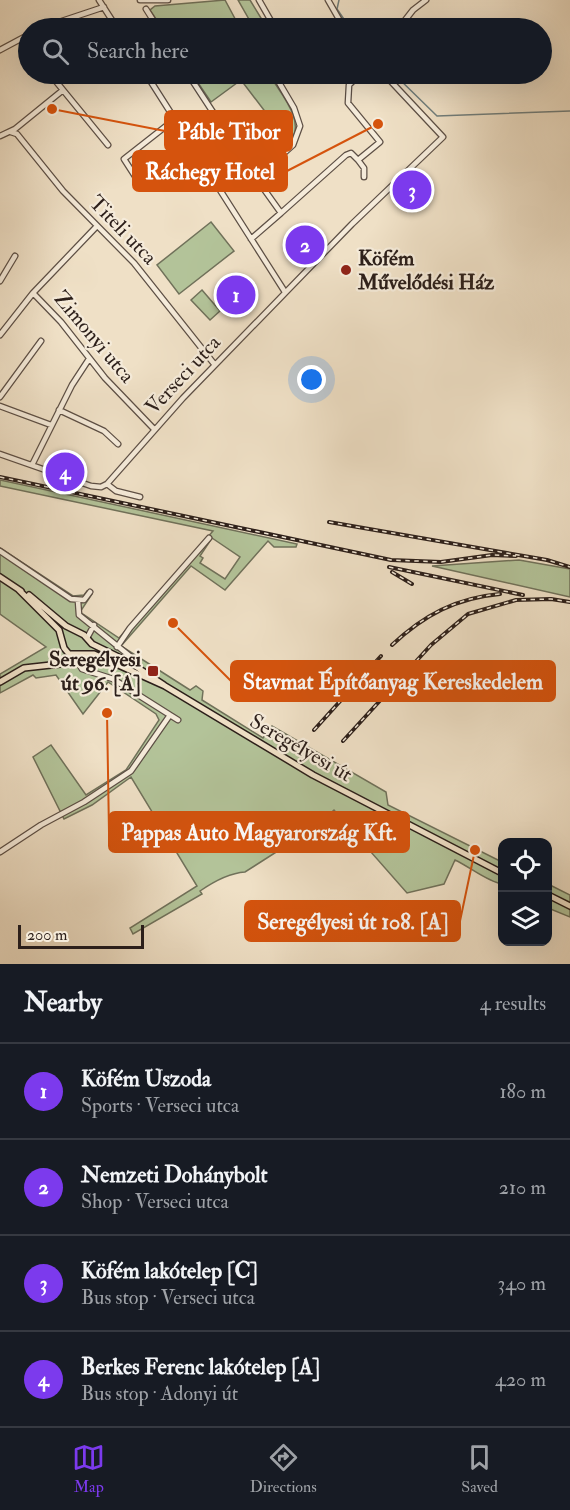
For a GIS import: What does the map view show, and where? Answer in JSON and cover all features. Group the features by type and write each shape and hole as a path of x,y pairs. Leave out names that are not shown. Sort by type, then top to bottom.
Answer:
{"main road":[{"path":"0,577 36,599 88,640 154,677 165,686"},
{"path":"19,590 53,623 64,640 65,650 62,659 54,663"},
{"path":"64,640 69,633 76,631"},
{"path":"82,654 88,640"},
{"path":"65,650 72,656"},
{"name":"Seregélyesi út","path":"0,682 24,668 62,663 72,656 82,654 100,656 165,686 313,775 498,871"},
{"path":"552,897 570,906"}],"street":[{"path":"99,0 111,18"},
{"path":"140,0 168,0"},
{"path":"259,0 269,18"},
{"path":"328,0 338,18"},
{"path":"407,18 426,0"},
{"path":"71,18 104,7"},
{"path":"146,9 152,18"},
{"path":"0,50 18,40"},
{"path":"58,84 108,145"},
{"path":"152,84 285,292"},
{"path":"195,84 281,213"},
{"path":"256,178 293,145 299,132 294,108 280,84"},
{"path":"350,84 348,103 380,142 358,160"},
{"name":"Verseci utca","path":"106,485 154,429 285,292 443,137 393,84"},
{"path":"0,136 11,132 63,90"},
{"path":"142,187 123,159 175,119"},
{"name":"Titeli utca","path":"11,132 17,134 50,176 134,263 215,365"},
{"path":"251,239 346,154 351,153 358,160 364,168 364,177"},
{"path":"1,331 33,293 97,226"},
{"path":"0,281 2,271 15,256"},
{"name":"Zimonyi utca","path":"33,293 57,316 89,359 154,429"},
{"path":"0,397 41,342"},
{"path":"32,465 58,411 89,359"},
{"path":"0,406 51,425"},
{"path":"58,411 104,431 118,444"},
{"path":"0,454 91,486 106,485 116,491 140,496"},
{"path":"117,647 130,628 209,538"},
{"path":"0,551 71,599 84,600 90,592"},
{"path":"78,601 78,612 85,620 131,657"},
{"path":"76,631 85,620"},
{"path":"88,640 94,626"},
{"path":"82,654 82,663 86,671"},
{"path":"72,656 86,671 113,680 178,720"},
{"path":"0,852 40,825 84,802 131,771 170,715"}],"green space":[{"path":"225,0 235,18 155,18 150,10 155,6"},
{"path":"238,0 250,0 261,18 248,18"},
{"path":"199,84 236,84 211,102"},
{"path":"244,84 275,84 294,117 294,135 289,143"},
{"path":"211,222 234,251 179,294 157,265"},
{"path":"202,290 220,311 210,320 191,300"},
{"path":"0,480 297,544 296,547 274,547 268,541 225,590 191,566 121,646 190,690 196,686 203,691 202,700 263,738 272,726 386,792 388,805 498,860 498,883 455,860 444,884 407,893 334,810 314,828 245,872 216,881 200,891 202,894 133,934 130,928 197,886 131,777 92,805 64,819 33,757 51,745 86,795 126,770 159,720 156,714 108,682 83,714 56,675 36,678 33,675 0,693 0,674 46,647 0,614 0,548 73,596 84,595 87,591 92,594 80,612 119,638 213,531 0,486","holes":["212,538 240,557 225,579 200,563 203,558 200,556"]},
{"path":"519,560 570,569 570,597 432,566"},
{"path":"552,886 570,895 570,917 552,910"}],"waterway":[{"path":"339,0 337,9 343,18"},
{"path":"404,84 437,116 570,111"}],"railway":[{"path":"0,477 391,560 441,562 492,555 516,556"},
{"path":"329,522 547,560 570,567"},
{"path":"389,567 523,595"},
{"path":"392,572 412,584"},
{"path":"392,645 416,625 442,610 469,599 500,594"},
{"path":"343,741 431,645 468,614 516,600 551,599 570,602"},
{"path":"314,730 381,656"}],"place":[{"name":"Páble Tibor","path":"52,109"},
{"name":"Ráchegy Hotel","path":"378,124"},
{"name":"Köfém lakótelep [C]","path":"412,190"},
{"name":"Nemzeti Dohánybolt","path":"305,245"},
{"name":"Köfém Művelődési Ház","path":"346,270"},
{"name":"Köfém Uszoda","path":"236,295"},
{"name":"Berkes Ferenc lakótelep [A]","path":"65,472"},
{"name":"Stavmat Építőanyag Kereskedelem","path":"173,623"},
{"name":"Seregélyesi út 96. [A]","path":"153,671"},
{"name":"Pappas Auto Magyarország Kft.","path":"107,713"},
{"name":"Seregélyesi út 108. [A]","path":"475,850"}]}
